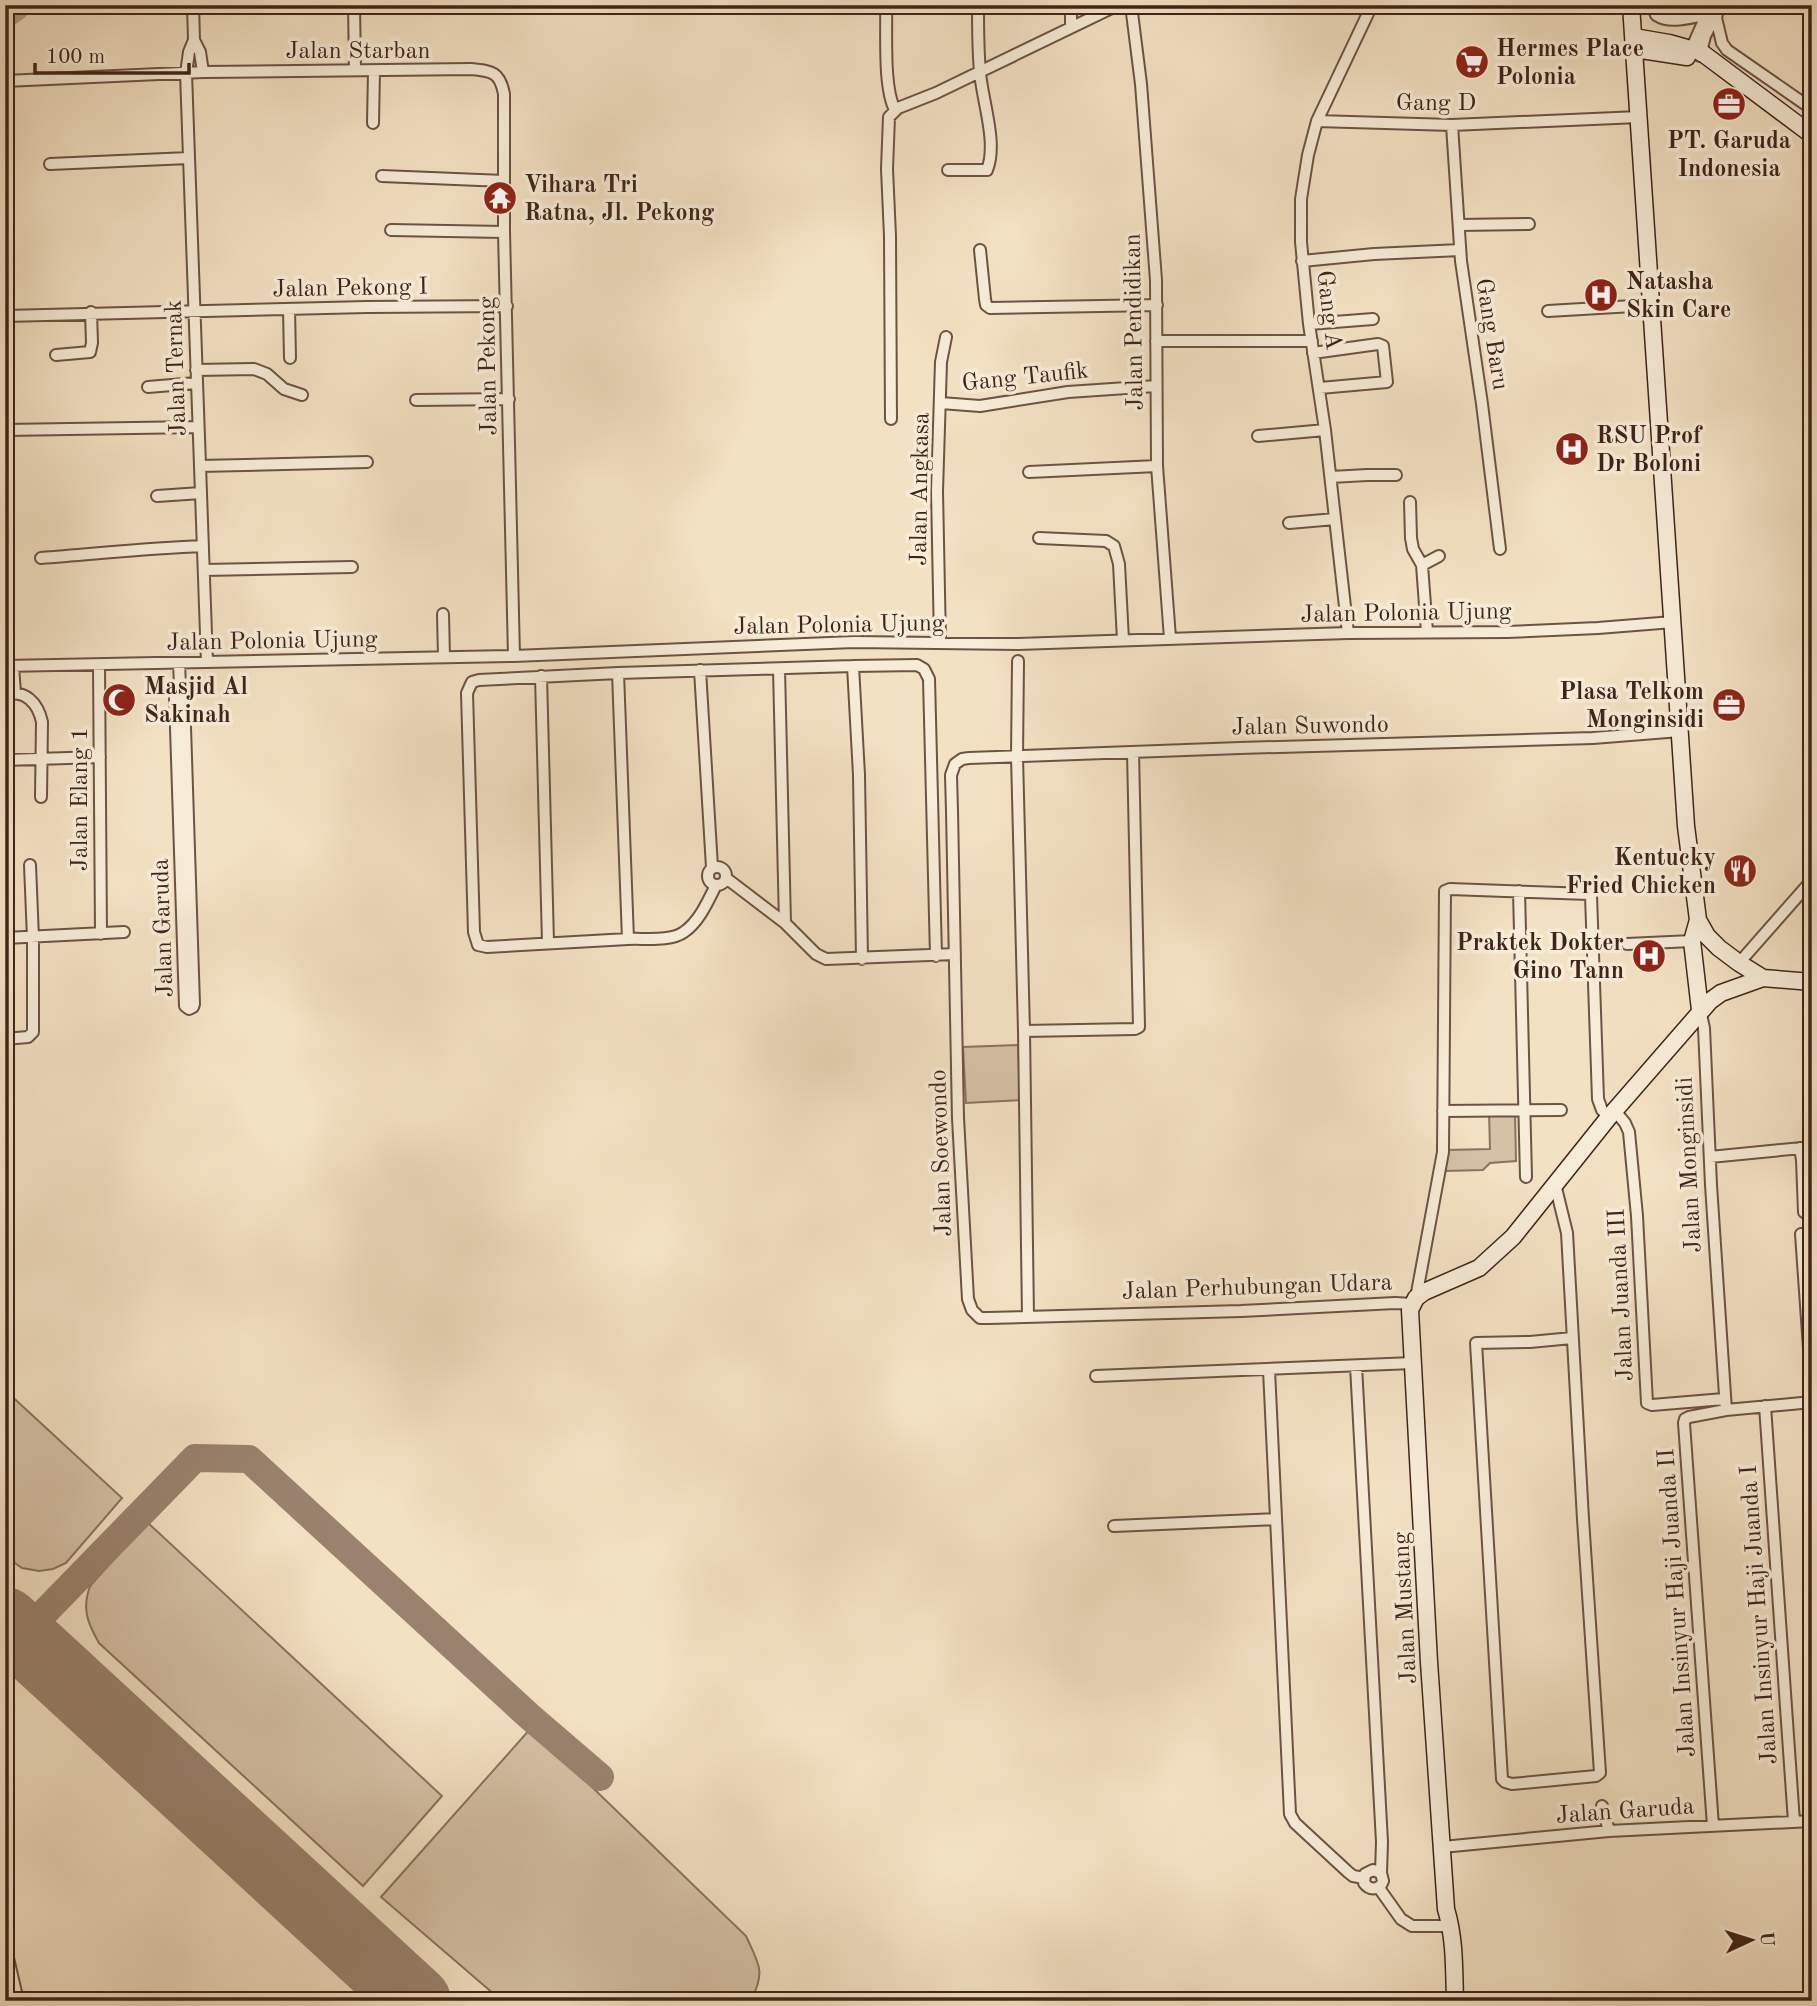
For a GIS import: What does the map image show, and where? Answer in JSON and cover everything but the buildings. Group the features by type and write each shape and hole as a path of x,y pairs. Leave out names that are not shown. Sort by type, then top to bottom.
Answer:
{"main road":[{"name":"Jalan Monginsidi","path":"1631,5 1686,826 1698,920 1707,936 1719,948 1763,978 1812,982"},
{"path":"1634,43 1698,56 1812,135"},
{"name":"Jalan Monginsidi","path":"1698,920 1692,941 1700,1010"},
{"name":"Jalan Perhubungan Udara","path":"1414,1301 1424,1292 1479,1268 1513,1237 1700,1010 1721,993 1763,978"},
{"name":"Jalan Mustang","path":"1414,1301 1410,1317 1429,1648 1446,1909 1455,2001"},
{"name":"Jalan Mustang","path":"1446,2001 1448,1926"}],"street":[{"path":"193,5 194,40 200,52 203,72"},
{"path":"354,5 355,70"},
{"path":"886,5 888,76 895,110"},
{"path":"948,170 982,171 988,168 990,143 980,72 978,5"},
{"path":"1071,5 1072,27"},
{"path":"891,419 888,120 895,110 1118,5"},
{"name":"Jalan Pendidikan","path":"1131,5 1149,172 1157,305 1157,467 1170,638"},
{"name":"Gang A","path":"1348,633 1320,388 1302,261 1301,199 1317,121 1372,5"},
{"path":"1652,5 1656,15 1666,20 1711,14"},
{"path":"1698,56 1711,14"},
{"path":"1711,14 1727,50 1812,109"},
{"name":"Jalan Ternak","path":"194,40 186,73 207,662"},
{"name":"Jalan Starban","path":"5,81 203,72 471,69 489,71 498,77"},
{"path":"373,123 374,71"},
{"name":"Jalan Pekong","path":"498,77 504,94 504,232 514,656"},
{"name":"Gang D","path":"1317,121 1452,125 1639,117"},
{"name":"Gang Baru","path":"1452,125 1460,250 1500,549"},
{"path":"50,164 189,158"},
{"path":"382,176 504,181"},
{"path":"1459,225 1529,224"},
{"path":"391,230 504,232"},
{"path":"980,250 985,302 990,308 1157,305"},
{"path":"1302,261 1460,250"},
{"path":"1548,311 1650,305"},
{"name":"Jalan Pekong I","path":"5,316 91,312 507,306"},
{"path":"289,309 290,358"},
{"path":"56,355 90,352 91,312"},
{"path":"1309,324 1373,319"},
{"name":"Jalan Angkasa","path":"940,642 937,491 942,362 946,337"},
{"path":"1156,341 1312,341"},
{"path":"1313,353 1378,344 1384,346 1387,382 1320,388"},
{"path":"196,370 260,371 284,389 302,395"},
{"path":"148,387 196,383"},
{"name":"Gang Taufik","path":"941,403 980,406 1068,392 1156,386"},
{"path":"416,400 509,399"},
{"path":"5,430 198,427"},
{"path":"1258,436 1325,430"},
{"path":"200,466 367,462"},
{"path":"1029,472 1157,467"},
{"path":"1331,477 1396,475"},
{"path":"156,496 201,493"},
{"path":"1410,502 1412,544 1422,565 1427,632"},
{"path":"1289,523 1335,519"},
{"path":"1039,538 1106,541 1114,546 1119,564 1123,640"},
{"path":"41,558 203,546"},
{"path":"1422,565 1439,556"},
{"path":"204,570 352,568"},
{"path":"443,614 444,657"},
{"name":"Jalan Polonia Ujung","path":"9,666 514,656 854,642 1018,644 1348,633 1507,632 1673,622"},
{"path":"1018,661 1017,757 1028,1317"},
{"name":"Jalan Garuda","path":"179,663 187,929 185,1006 189,1009 194,1004 187,929"},
{"name":"Jalan Elang 1","path":"99,665 101,934"},
{"path":"716,885 704,909 683,933 671,937 478,945 473,919 469,685 475,681 541,676 917,665 929,679 936,956"},
{"path":"9,666 10,694 26,696 40,712 41,797"},
{"path":"853,666 859,775 862,959"},
{"path":"779,669 785,923"},
{"path":"700,670 712,867 708,878 716,885 723,883 726,873 721,867 712,867"},
{"path":"618,673 628,939"},
{"path":"541,676 548,942"},
{"name":"Jalan Suwondo","path":"951,775 955,764 962,758 1580,738 1680,731"},
{"path":"1024,1031 1139,1027 1133,752"},
{"path":"5,760 100,757"},
{"name":"Jalan Soewondo","path":"951,775 958,1118 968,1294 972,1310 980,1318"},
{"path":"5,1039 28,1037 33,1032 30,865"},
{"path":"726,878 785,923 826,959 955,954"},
{"path":"1739,963 1812,880"},
{"path":"1414,1301 1443,1152 1446,891 1519,891 1592,896 1598,1099 1602,1110 1612,1114"},
{"path":"1519,891 1526,1177"},
{"path":"5,938 124,932"},
{"path":"1627,944 1692,941"},
{"name":"Jalan Monginsidi","path":"1700,1010 1704,1028 1725,1405"},
{"path":"1443,1111 1561,1110"},
{"name":"Jalan Juanda III","path":"1612,1114 1625,1123 1629,1132 1637,1216 1647,1403 1725,1405"},
{"path":"1710,1157 1806,1147 1802,1160 1804,1212"},
{"path":"1555,1184 1567,1233 1600,1773 1596,1776 1512,1784 1502,1779 1476,1343 1572,1338"},
{"path":"1801,1234 1811,1384"},
{"name":"Jalan Perhubungan Udara","path":"980,1318 1241,1311 1414,1301"},
{"path":"1096,1377 1413,1363"},
{"path":"1356,1366 1382,1842 1381,1872 1384,1881 1379,1888 1370,1889 1364,1883 1368,1871 1381,1872"},
{"path":"1269,1370 1290,1814 1295,1823 1348,1872 1364,1878"},
{"path":"1725,1405 1765,1406 1812,1402"},
{"name":"Jalan Insinyur Haji Juanda II","path":"1713,1826 1684,1423 1689,1417 1725,1405"},
{"name":"Jalan Insinyur Haji Juanda I","path":"1765,1406 1794,1822"},
{"path":"1114,1526 1276,1519"},
{"path":"1602,1806 1609,1831"},
{"name":"Jalan Garuda","path":"1442,1847 1609,1831 1812,1821"},
{"path":"1379,1888 1401,1919 1412,1926 1448,1926"},
{"path":"5,1945 9,1982 18,2001"}],"shaded area":[{"path":"1018,1045 1021,1100 966,1103 963,1047"},
{"path":"1489,1112 1515,1112 1516,1161 1490,1163 1483,1170 1445,1171 1446,1150 1490,1149"},
{"path":"5,1390 122,1498 66,1563 53,1569 39,1571 22,1568 5,1556"},
{"path":"147,1522 442,1796 363,1886 99,1643 87,1615 86,1602 90,1586"},
{"path":"531,1728 746,1936 759,1968 758,1982 751,2001 502,2001 381,1897"}],"waterway":[{"path":"5,20 19,10 20,5"}],"taxiway":[{"path":"43,1614 195,1458 249,1459 529,1716 600,1777"}],"runway":[{"path":"5,1622 416,2001"}],"place":[{"name":"Hermes Place Polonia","path":"1472,62"},
{"name":"PT. Garuda Indonesia","path":"1729,104"},
{"name":"Vihara Tri Ratna, Jl. Pekong","path":"500,198"},
{"name":"Natasha Skin Care","path":"1601,295"},
{"name":"RSU Prof Dr Boloni","path":"1572,449"},
{"name":"Masjid Al Sakinah","path":"119,700"},
{"name":"Plasa Telkom Monginsidi","path":"1729,705"},
{"name":"Kentucky Fried Chicken","path":"1740,871"},
{"name":"Praktek Dokter Gino Tann","path":"1649,956"}]}
